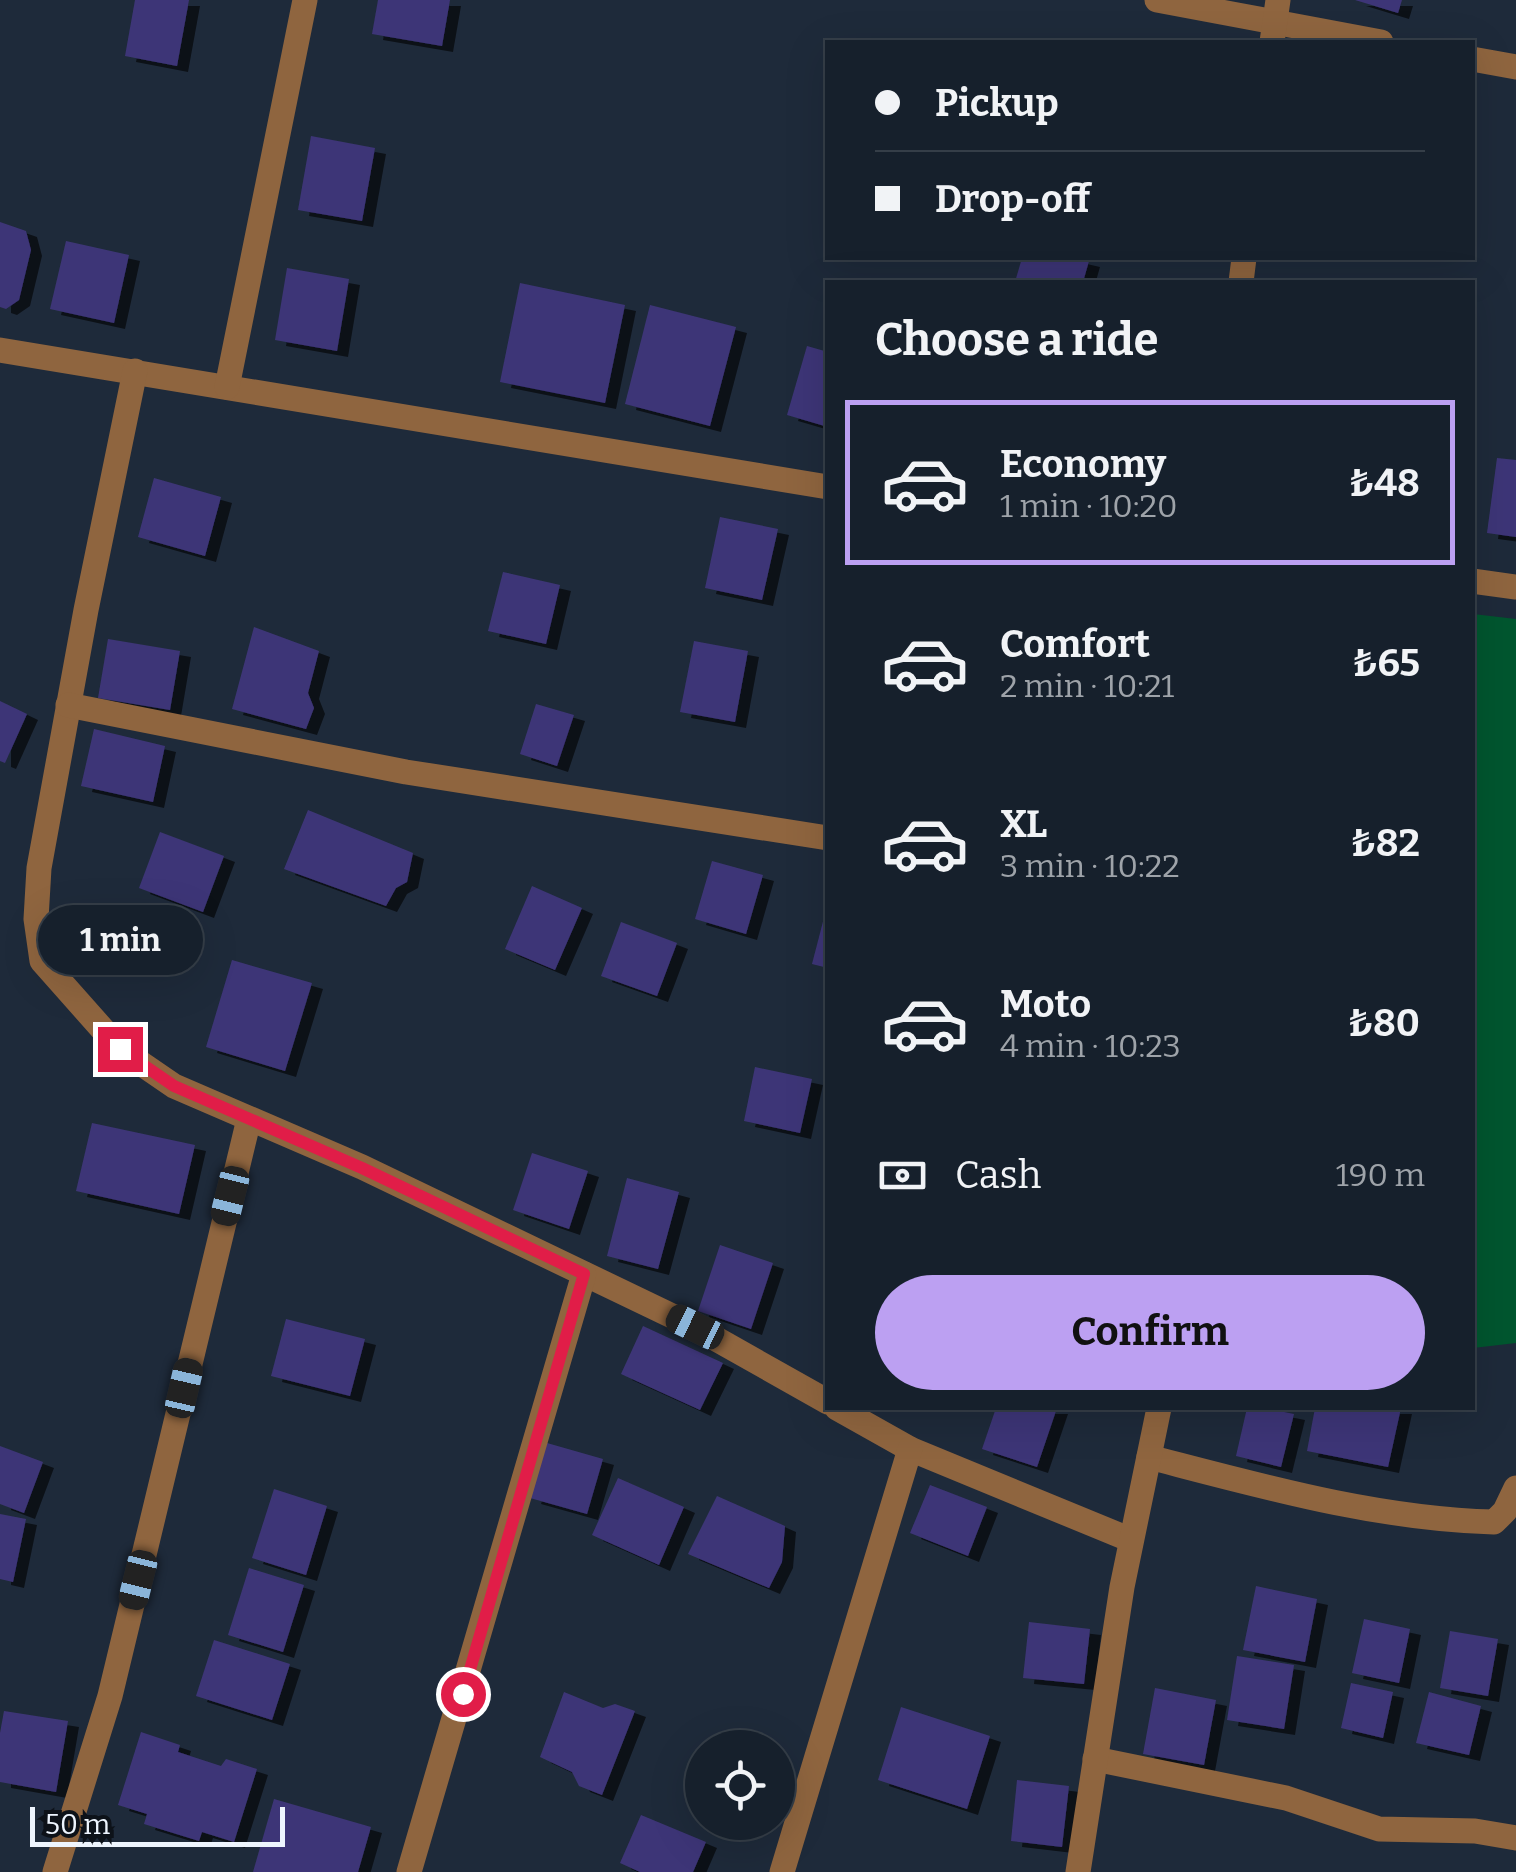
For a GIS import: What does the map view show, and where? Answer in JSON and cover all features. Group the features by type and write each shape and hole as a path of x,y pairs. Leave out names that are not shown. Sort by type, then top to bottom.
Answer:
{"street":[{"path":"227,387 304,0"},
{"path":"1156,0 1370,40"},
{"path":"1475,60 1516,67"},
{"path":"0,350 825,487"},
{"path":"135,372 38,868 36,919 42,962 120,1049 174,1086 362,1168 695,1327 825,1400"},
{"path":"1475,582 1516,586"},
{"path":"68,705 406,772 825,838"},
{"path":"55,1872 110,1696 249,1119"},
{"path":"409,1872 584,1274"},
{"path":"841,1410 910,1449 1132,1540"},
{"path":"1078,1872 1132,1540 1159,1410"},
{"path":"782,1872 910,1449"},
{"path":"1149,1457 1300,1496 1454,1521 1494,1522 1506,1511 1516,1488"},
{"path":"1095,1758 1286,1798 1378,1830 1475,1831 1516,1838"}],"green space":[{"path":"1475,614 1516,619 1516,1343 1475,1348"}],"building":[{"path":"135,0 189,0 177,66 125,56"},
{"path":"378,0 450,0 442,46 372,34"},
{"path":"1355,0 1402,0 1398,13"},
{"path":"311,136 375,148 362,221 298,210"},
{"path":"0,222 26,231 31,250 19,300 6,309 0,307"},
{"path":"66,241 129,255 114,323 50,309"},
{"path":"1021,260 1089,261 1084,280 1016,280"},
{"path":"287,268 349,279 337,351 275,340"},
{"path":"520,283 625,305 605,403 500,382"},
{"path":"650,305 736,327 710,426 625,404"},
{"path":"807,346 825,351 825,426 787,415"},
{"path":"1497,458 1516,460 1516,537 1487,533"},
{"path":"154,478 221,497 205,556 138,537"},
{"path":"720,517 778,529 762,600 705,588"},
{"path":"503,572 560,585 546,644 488,631"},
{"path":"254,627 319,651 308,693 314,708 306,729 232,709"},
{"path":"108,639 180,651 170,710 98,698"},
{"path":"694,641 748,651 735,722 680,712"},
{"path":"0,701 27,714 5,763 0,761"},
{"path":"536,704 574,715 557,766 520,754"},
{"path":"94,729 165,746 153,802 81,786"},
{"path":"308,810 413,853 407,882 396,888 386,906 284,869"},
{"path":"160,832 224,856 203,912 139,888"},
{"path":"712,861 763,875 746,934 695,919"},
{"path":"532,886 582,908 555,970 505,949"},
{"path":"825,914 825,967 812,964"},
{"path":"621,922 677,943 657,996 601,976"},
{"path":"232,960 312,983 285,1071 206,1047"},
{"path":"755,1067 812,1079 800,1133 744,1121"},
{"path":"92,1123 195,1145 179,1214 76,1191"},
{"path":"532,1153 588,1171 569,1229 513,1210"},
{"path":"627,1178 679,1192 658,1269 607,1256"},
{"path":"720,1245 773,1263 751,1329 698,1311"},
{"path":"286,1319 365,1339 350,1396 271,1376"},
{"path":"643,1326 723,1363 700,1410 621,1374"},
{"path":"995,1410 1056,1410 1037,1467 982,1449"},
{"path":"1247,1410 1294,1414 1281,1467 1236,1456"},
{"path":"1315,1410 1401,1410 1388,1467 1307,1451"},
{"path":"547,1443 603,1459 587,1514 530,1498"},
{"path":"0,1446 43,1462 24,1513 0,1504"},
{"path":"618,1478 684,1507 659,1565 592,1535"},
{"path":"930,1485 987,1507 968,1556 910,1533"},
{"path":"274,1489 327,1506 306,1575 252,1558"},
{"path":"717,1496 785,1526 782,1562 769,1588 688,1554"},
{"path":"0,1514 26,1519 13,1582 0,1579"},
{"path":"249,1568 304,1585 283,1652 228,1635"},
{"path":"1256,1586 1317,1599 1305,1662 1243,1650"},
{"path":"1364,1619 1410,1629 1399,1683 1352,1673"},
{"path":"1029,1622 1090,1629 1084,1684 1023,1678"},
{"path":"1450,1631 1498,1639 1488,1696 1440,1688"},
{"path":"214,1640 290,1664 272,1720 196,1696"},
{"path":"1237,1656 1294,1665 1284,1729 1227,1720"},
{"path":"1351,1683 1393,1692 1383,1738 1341,1728"},
{"path":"1155,1688 1216,1700 1204,1765 1143,1754"},
{"path":"564,1692 603,1708 615,1704 635,1711 602,1795 579,1786 572,1772 540,1757"},
{"path":"1429,1692 1481,1706 1469,1755 1416,1743"},
{"path":"901,1707 990,1736 967,1809 878,1780"},
{"path":"4,1711 68,1721 56,1792 0,1782"},
{"path":"141,1732 180,1745 178,1752 221,1766 226,1759 257,1769 234,1842 202,1832 199,1841 144,1824 147,1814 118,1805"},
{"path":"1017,1780 1069,1786 1062,1847 1011,1841"},
{"path":"274,1799 371,1827 358,1872 253,1872"},
{"path":"641,1815 685,1833 685,1840 706,1842 693,1872 640,1872 620,1863"}],"route":[{"path":"120,1049 174,1086 362,1168 584,1274 463,1694"}]}
